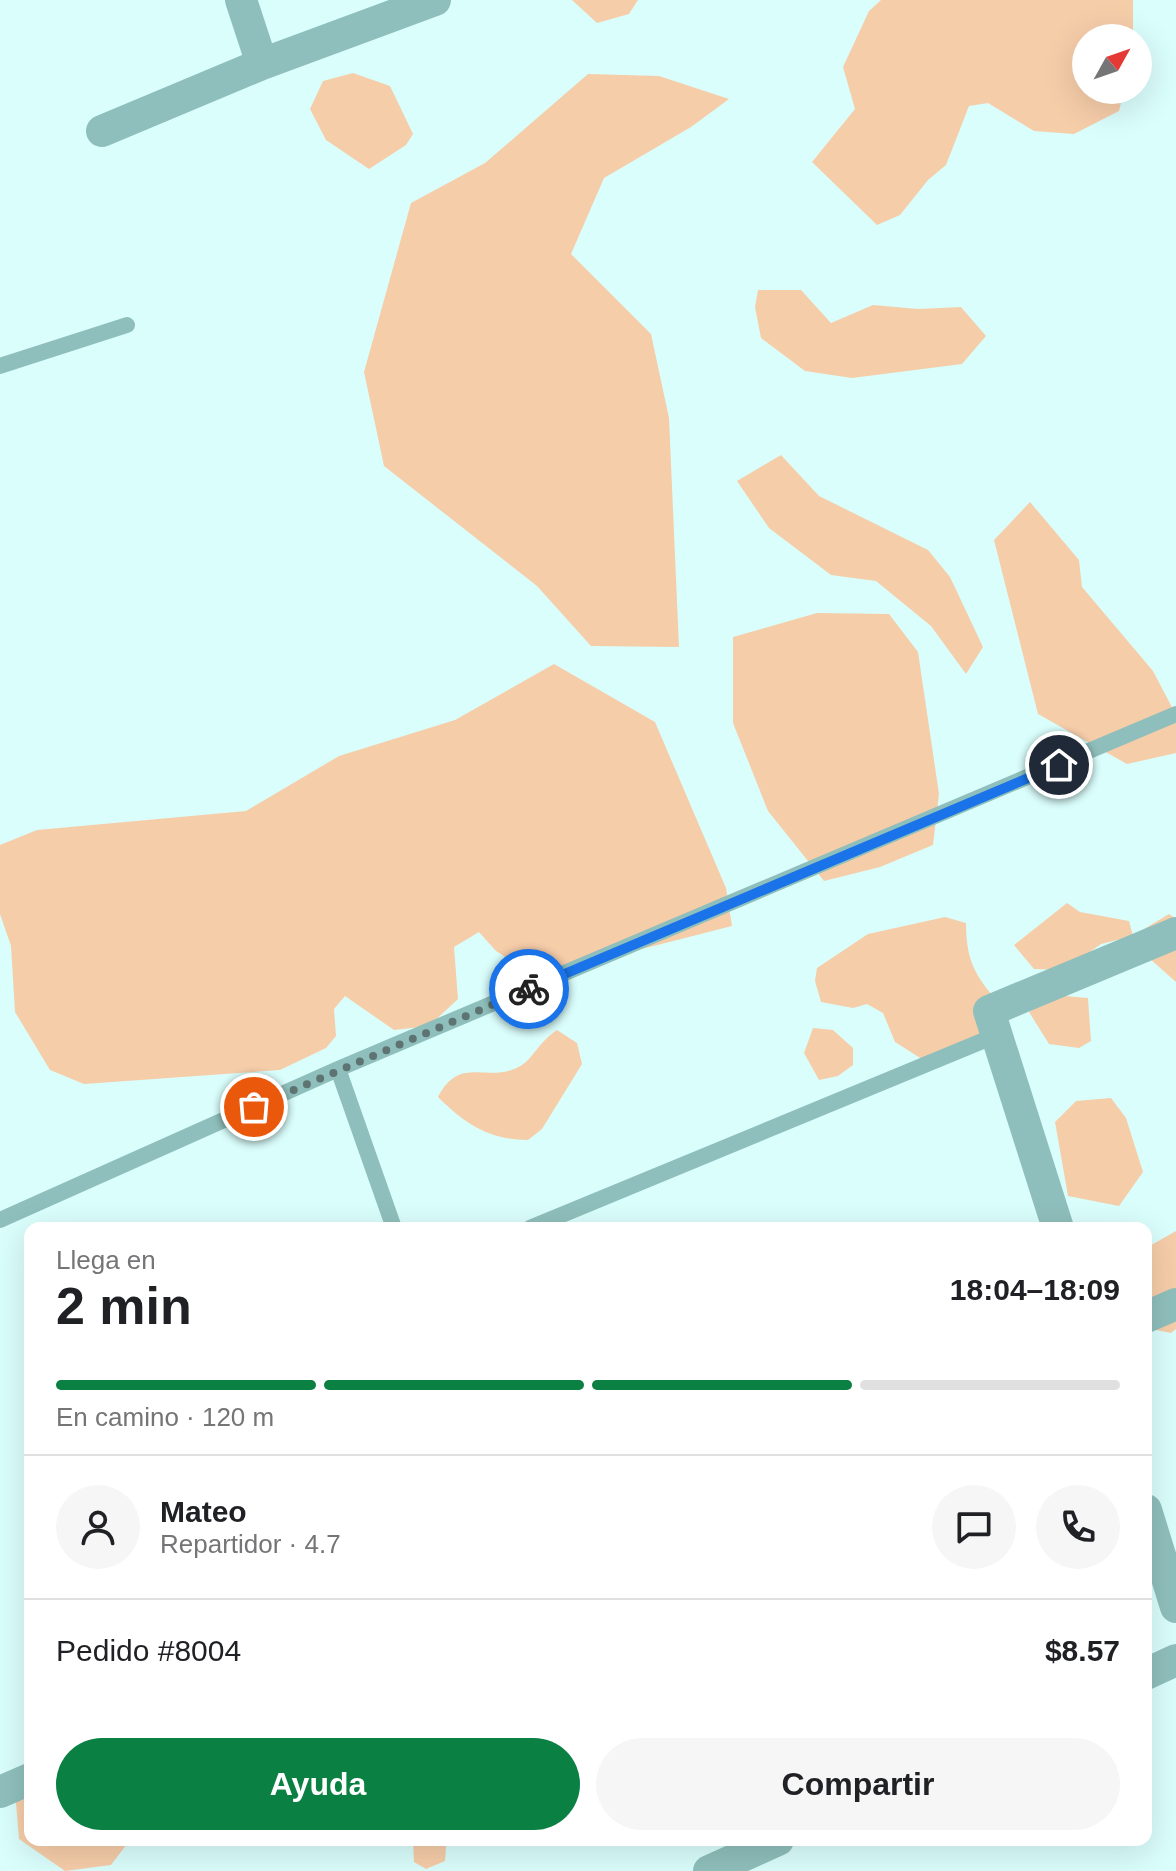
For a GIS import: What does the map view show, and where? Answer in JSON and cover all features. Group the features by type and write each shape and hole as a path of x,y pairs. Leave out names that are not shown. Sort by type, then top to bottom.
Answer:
{"street":[{"path":"241,0 262,64"},
{"path":"102,131 262,64 435,0"},
{"path":"1056,1222 989,1011 1176,933"},
{"path":"1152,1314 1176,1304"},
{"path":"1152,1529 1176,1607"},
{"path":"1152,1671 1176,1660"},
{"path":"0,1792 24,1782"},
{"path":"709,1871 765,1846"}],"lane":[{"path":"0,366 127,325"},
{"path":"0,1220 338,1069 1176,714"},
{"path":"545,1222 997,1035"},
{"path":"338,1069 392,1222"}],"shaded area":[{"path":"572,0 638,0 629,14 597,23"},
{"path":"881,0 1133,0 1133,24 1072,24 1072,104 1121,104 1119,111 1074,134 1034,131 988,103 969,106 946,165 928,180 900,215 877,225 812,162 855,109 843,67 869,11"},
{"path":"353,73 390,86 413,134 406,145 369,169 326,140 310,109 323,81"},
{"path":"588,74 659,76 729,99 691,127 604,178 571,254 651,334 669,418 679,647 591,646 537,586 384,466 364,372 411,203 485,163"},
{"path":"758,290 801,290 831,323 873,305 918,309 961,307 986,336 962,364 852,378 805,371 761,338 755,307"},
{"path":"781,455 819,496 928,550 950,577 983,647 966,674 931,626 876,581 831,575 769,528 737,481"},
{"path":"1030,502 1079,560 1082,587 1153,671 1176,715 1176,753 1127,764 1038,714 994,540"},
{"path":"817,613 889,614 918,652 939,794 933,845 880,867 824,881 768,811 733,723 733,637"},
{"path":"554,664 655,722 726,888 732,926 536,976 496,951 479,932 454,947 458,999 429,1026 394,1030 345,996 334,1009 336,1036 326,1048 280,1070 84,1084 50,1070 15,1012 11,946 0,914 0,845 37,830 246,811 339,756 455,720"},
{"path":"1067,903 1080,912 1129,921 1133,936 1101,944 1064,970 1034,969 1014,945"},
{"path":"1169,914 1176,919 1176,982 1150,959 1139,932"},
{"path":"945,917 966,923 968,950 975,971 1005,1011 992,1028 936,1068 895,1042 883,1013 867,1004 853,1008 821,1002 815,981 817,968 868,934"},
{"path":"1054,995 1088,998 1091,1041 1079,1048 1049,1044 1029,1012"},
{"path":"813,1028 833,1030 853,1048 853,1065 838,1076 819,1080 804,1053"},
{"path":"557,1030 577,1043 582,1064 542,1129 528,1140 502,1137 479,1129 438,1097 456,1076 510,1071 522,1065"},
{"path":"1111,1098 1126,1118 1143,1172 1119,1206 1068,1196 1055,1122 1076,1101"},
{"path":"1176,1231 1176,1329 1171,1333 1152,1329 1152,1245"},
{"path":"24,1788 24,1842 19,1839 15,1791"},
{"path":"29,1846 125,1846 111,1865 65,1871"},
{"path":"413,1846 446,1846 445,1861 426,1869 414,1862"}],"way so far":[{"path":"254,1107 529,989"}],"route":[{"path":"529,989 1059,765"}]}
